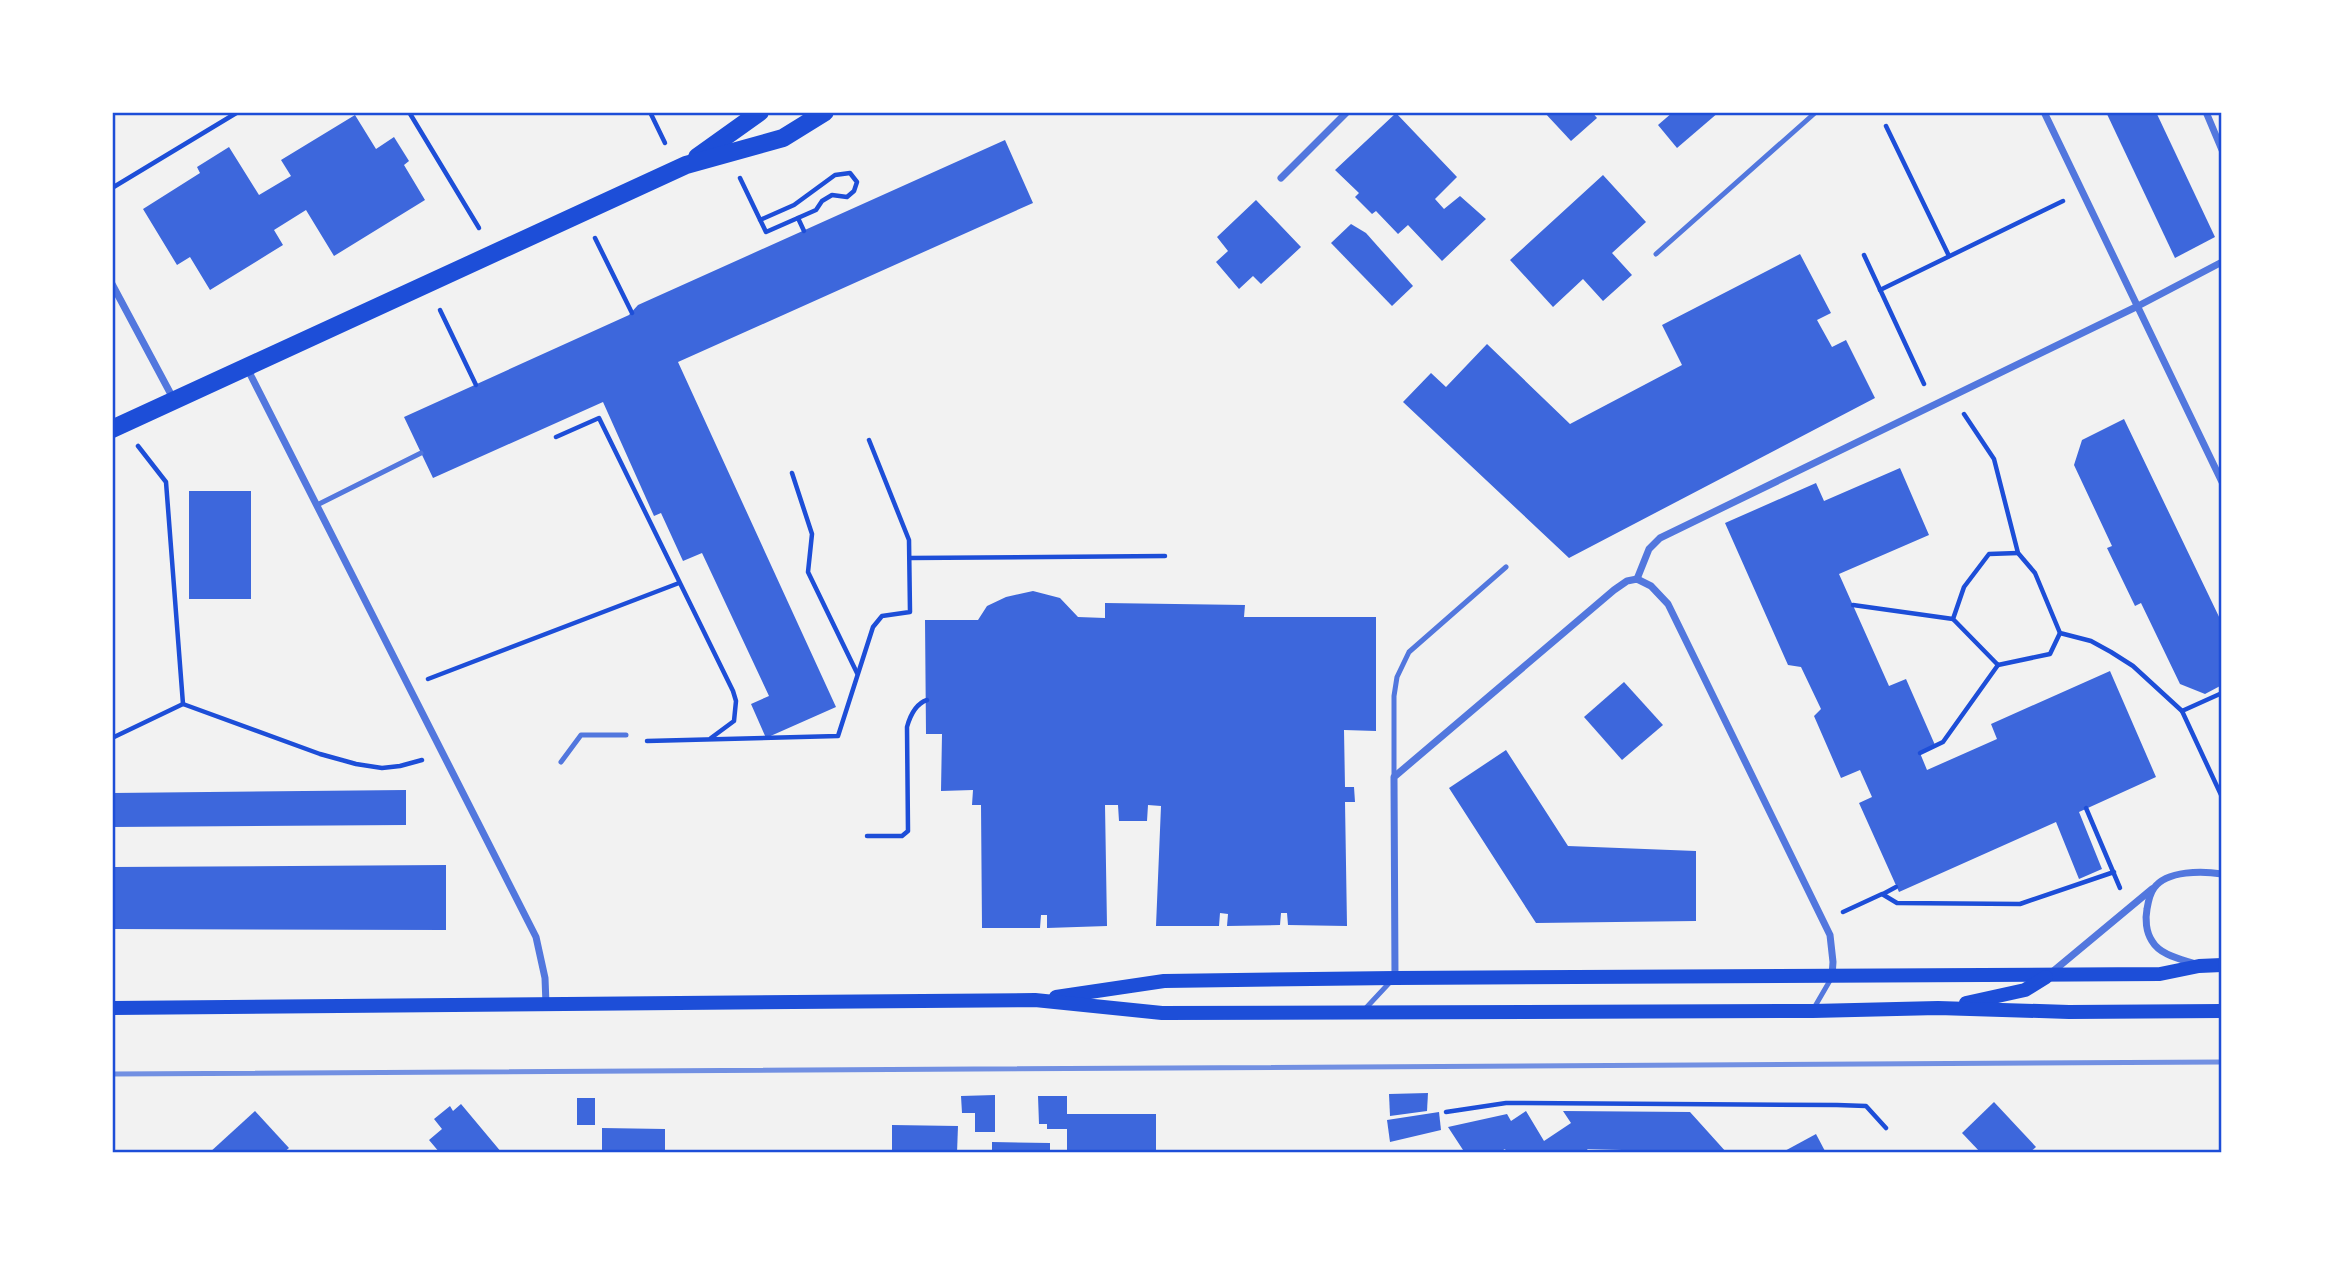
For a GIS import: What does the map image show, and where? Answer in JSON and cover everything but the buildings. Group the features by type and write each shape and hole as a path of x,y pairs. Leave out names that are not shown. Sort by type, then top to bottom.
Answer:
{"main road":[{"path":"686,165 760,112"},
{"path":"117,426 686,165 783,138 825,112"},
{"path":"1035,1000 1164,981 2160,974 2199,966 2222,965"},
{"path":"1938,1008 2025,990 2048,975"},
{"path":"112,1008 1035,1000 1162,1013 1813,1011 1938,1008 2069,1012 2222,1011"}],"street":[{"path":"1281,178 1347,112"},
{"path":"2045,112 2222,482"},
{"path":"2206,112 2222,150"},
{"path":"1637,579 1650,549 1660,538 2138,306 2222,262"},
{"path":"112,284 174,400"},
{"path":"247,367 536,937 545,978 545,1004"},
{"path":"1395,978 1394,777 1614,590 1637,579 1651,586 1668,604 1830,935 1832,977"},
{"path":"2048,975 2167,878 2187,874 2222,874"},
{"path":"2154,888 2145,920 2152,942 2165,953 2199,966"}],"lane":[{"path":"1656,254 1816,112"},
{"path":"317,505 421,453"},
{"path":"1394,777 1394,696 1401,666 1409,652 1506,567"},
{"path":"561,762 581,735 625,735"},
{"path":"1813,1011 1832,977"},
{"path":"1363,1011 1395,978"}],"path":[{"path":"112,188 237,112"},
{"path":"409,112 495,254"},
{"path":"650,112 666,144"},
{"path":"1886,126 1949,256"},
{"path":"729,153 760,220 766,232 817,210 822,201 832,195 851,195 856,186 855,179 850,173 839,173 794,205 760,220"},
{"path":"1880,289 2083,192"},
{"path":"583,213 632,313"},
{"path":"798,218 804,231"},
{"path":"1864,255 1934,405"},
{"path":"428,284 477,385"},
{"path":"1920,753 1943,743 1998,666 2050,654 2060,633 2035,573 2018,553 1994,459 1951,396"},
{"path":"556,437 598,418 736,701 734,721 726,729 707,739"},
{"path":"117,426 166,482 183,705"},
{"path":"625,735 644,741 838,736 870,633 882,616 910,612 910,558 906,528 869,440"},
{"path":"792,473 812,534 808,572 857,674"},
{"path":"1953,619 1964,587 1989,554 2018,553"},
{"path":"910,558 1165,556"},
{"path":"409,686 680,583"},
{"path":"1853,605 1953,619 1998,666"},
{"path":"2060,633 2091,641 2133,666 2182,711 2222,797"},
{"path":"2182,711 2222,693"},
{"path":"867,836 902,836 908,831 907,727 912,712 927,700"},
{"path":"112,738 183,705 320,754 356,764 382,768 443,755"},
{"path":"2087,808 2121,888"},
{"path":"1882,894 1897,902 2020,904 2114,872"},
{"path":"1823,922 1896,887"},
{"path":"1446,1112 1506,1103 1846,1105 1866,1106 1886,1128"}],"railway":[{"path":"112,1074 2222,1062"}]}
